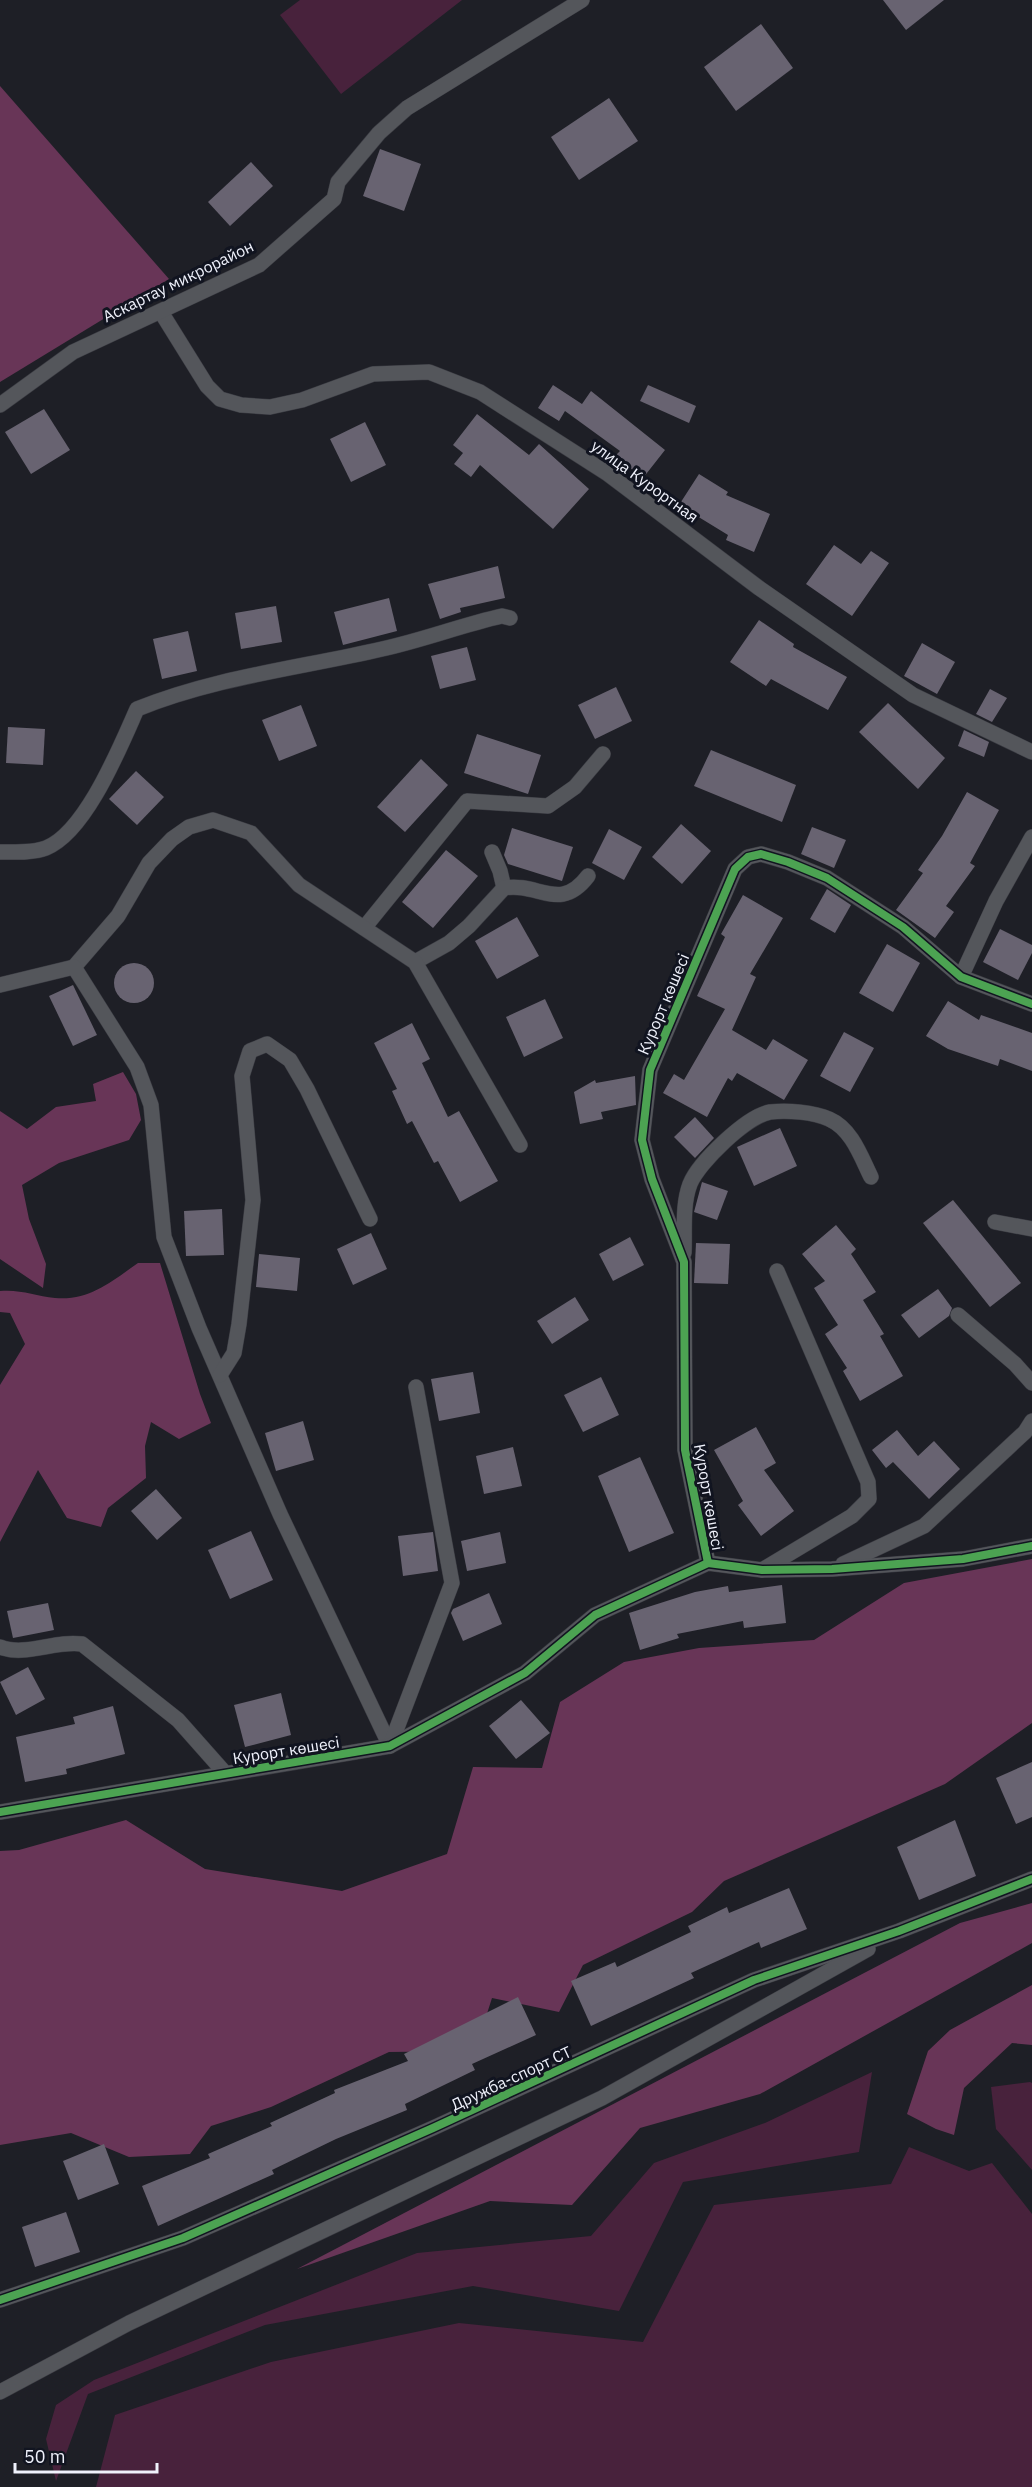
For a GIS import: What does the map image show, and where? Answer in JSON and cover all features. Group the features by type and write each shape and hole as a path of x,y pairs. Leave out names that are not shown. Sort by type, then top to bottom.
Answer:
{"street":[{"name":"Аскартау микрорайон","path":"0,405 74,352 259,265 334,199 338,182 379,133 407,108 582,0"},
{"name":"улица Курортная","path":"161,312 207,386 220,399 241,405 270,407 302,400 373,374 429,372 480,392 608,474 759,588 913,695 1032,752"},
{"path":"0,852 44,849 57,843 98,793 137,710 170,696 268,670 383,649 502,616 510,618"},
{"path":"364,928 467,801 548,806 575,787 603,754"},
{"path":"0,985 75,967 118,916 149,863 172,838 189,827 213,820 251,833 299,885 416,962 520,1145"},
{"path":"961,977 996,901 1032,837"},
{"path":"492,852 504,888"},
{"name":"Курорт көшесі","path":"708,1563 685,1450 684,1262 652,1179 642,1140 650,1070 686,982 720,910 735,868 747,857 761,854 788,862 828,879 903,927 961,977 1032,1004"},
{"path":"416,962 448,943 469,926 504,888 517,887 548,895 568,895 588,876"},
{"path":"75,967 137,1067 151,1106 164,1237 280,1514 390,1746"},
{"path":"220,1375 234,1353 253,1200 242,1076 250,1051 267,1044 290,1060 307,1089 370,1219"},
{"path":"684,1262 686,1204 691,1183 716,1150 742,1127 768,1112 794,1112 829,1119 850,1136 871,1177"},
{"path":"995,1222 1032,1229"},
{"path":"762,1570 852,1516 869,1499 867,1482 777,1271"},
{"path":"958,1315 1015,1364 1032,1383"},
{"path":"390,1746 452,1583 416,1387"},
{"path":"832,1569 924,1526 1025,1431 1032,1421"},
{"path":"993,1552 1032,1536"},
{"name":"Курорт көшесі","path":"0,1812 390,1746 525,1673 595,1615 708,1563 762,1570 832,1569 963,1558 1032,1546"},
{"path":"0,1647 10,1651 69,1642 82,1644 178,1720 225,1773"},
{"name":"Дружба-спорт СТ","path":"0,2300 183,2238 434,2128 754,1980 899,1931 1032,1879"},
{"path":"0,2392 129,2324 602,2098 899,1931"}],"shaded area":[{"path":"300,0 462,0 341,94 280,15"},
{"path":"0,86 169,279 0,382"},
{"path":"123,1072 136,1094 141,1120 129,1140 59,1163 22,1185 29,1219 46,1264 43,1288 0,1259 0,1111 27,1129 56,1107 96,1101 93,1084"},
{"path":"138,1263 160,1263 211,1423 179,1439 151,1422 145,1446 146,1478 108,1508 101,1527 67,1518 38,1470 0,1542 0,1385 25,1344 10,1313 0,1312 0,1291 55,1298 79,1296 110,1283"},
{"path":"1032,1559 1032,1723 945,1784 724,1881 692,1912 583,1965 559,2012 492,1998 475,2051 389,2052 271,2107 211,2126 190,2154 129,2157 71,2133 0,2145 0,1851 19,1850 126,1820 205,1869 342,1891 447,1854 473,1767 542,1768 560,1702 624,1662 699,1648 814,1640 904,1583"},
{"path":"1032,1903 1032,1943 760,2094 640,2128 572,2205 490,2201 297,2269 960,1923"},
{"path":"1032,1985 1032,2045 1012,2043 964,2088 954,2135 936,2129 907,2114 928,2051 950,2030"},
{"path":"872,2072 859,2152 683,2182 619,2311 473,2286 265,2325 88,2394 56,2481 46,2439 56,2405 94,2380 417,2253 591,2236 654,2163 765,2123"},
{"path":"1032,2083 1032,2170 996,2129 991,2087"},
{"path":"909,2147 969,2171 992,2163 1032,2214 1032,2487 96,2487 115,2415 271,2362 459,2323 643,2342 714,2205 891,2184"}],"building":[{"path":"883,0 944,0 906,30"},
{"path":"761,24 793,68 736,111 704,67"},
{"path":"609,98 638,141 579,180 551,137"},
{"path":"380,149 421,164 404,211 363,196"},
{"path":"251,162 273,186 230,226 208,202"},
{"path":"553,385 582,404 591,391 665,450 643,478 615,456 620,451 565,411 559,421 538,408"},
{"path":"648,385 696,406 689,423 640,401"},
{"path":"44,409 70,450 31,474 5,432"},
{"path":"477,414 529,455 539,444 589,489 553,529 480,465 471,477 454,464 463,453 453,445"},
{"path":"365,422 386,465 351,482 330,439"},
{"path":"699,474 728,492 726,495 770,514 754,552 726,540 728,535 679,505"},
{"path":"834,545 861,564 871,551 889,563 852,616 806,584"},
{"path":"498,566 505,598 460,608 461,612 440,619 428,584"},
{"path":"389,598 397,631 343,645 334,612"},
{"path":"276,606 282,642 241,649 235,613"},
{"path":"759,620 794,644 793,647 847,677 828,710 771,679 766,686 730,662"},
{"path":"188,631 197,671 162,679 153,639"},
{"path":"922,643 955,662 937,694 904,676"},
{"path":"467,647 476,680 440,689 431,656"},
{"path":"616,687 632,721 595,739 578,705"},
{"path":"990,689 1007,698 992,722 976,714"},
{"path":"888,703 945,758 918,789 859,732"},
{"path":"301,705 317,746 279,761 262,720"},
{"path":"8,727 45,729 43,765 6,763"},
{"path":"964,730 989,742 984,757 958,746"},
{"path":"477,734 541,755 528,794 464,773"},
{"path":"711,750 796,785 782,822 694,786"},
{"path":"421,759 448,785 405,832 377,807"},
{"path":"136,771 164,797 137,825 109,799"},
{"path":"967,792 999,810 970,863 975,866 946,906 954,912 935,938 896,910 923,873 918,870 942,836"},
{"path":"681,824 711,851 682,884 652,857"},
{"path":"812,827 846,840 834,868 801,854"},
{"path":"512,828 573,847 562,881 508,864 504,855"},
{"path":"609,829 642,847 624,880 592,863"},
{"path":"446,850 478,876 433,928 402,902"},
{"path":"827,889 851,905 835,933 810,919"},
{"path":"743,895 783,918 750,974 756,977 732,1030 766,1050 773,1039 808,1060 784,1100 737,1073 732,1081 728,1078 707,1117 663,1093 674,1074 684,1080 725,1009 697,996 725,937 721,934"},
{"path":"517,917 539,956 497,979 475,941"},
{"path":"1000,929 1032,945 1032,953 1018,980 983,962"},
{"path":"887,944 920,963 893,1012 859,993"},
{"path":"134,963 148,969 154,983 148,997 134,1003 120,997 114,983 120,969"},
{"path":"73,985 97,1035 73,1046 49,996"},
{"path":"545,999 563,1038 524,1057 506,1017"},
{"path":"948,1001 979,1020 981,1015 1032,1033 1032,1071 1000,1059 998,1066 948,1049 926,1036"},
{"path":"412,1023 430,1059 422,1063 448,1117 459,1111 498,1181 460,1202 438,1161 434,1163 412,1121 407,1124 392,1091 397,1089 374,1043"},
{"path":"844,1032 874,1048 850,1092 820,1076"},
{"path":"635,1076 636,1105 601,1112 603,1119 580,1124 574,1092 595,1080 596,1083"},
{"path":"695,1117 714,1138 695,1158 674,1137"},
{"path":"780,1128 797,1166 754,1186 737,1147"},
{"path":"702,1182 728,1191 717,1220 694,1212"},
{"path":"953,1200 1021,1283 990,1307 923,1223"},
{"path":"222,1209 224,1255 186,1256 184,1211"},
{"path":"836,1225 856,1249 851,1254 876,1292 863,1300 884,1334 880,1336 903,1376 860,1401 843,1371 847,1368 825,1334 838,1325 814,1288 825,1281 802,1254"},
{"path":"371,1233 387,1269 353,1285 337,1249"},
{"path":"630,1237 644,1265 613,1281 599,1254"},
{"path":"696,1243 730,1244 728,1284 694,1283"},
{"path":"259,1254 300,1258 297,1291 256,1287"},
{"path":"938,1289 952,1308 949,1316 919,1338 901,1315"},
{"path":"575,1297 589,1320 552,1344 537,1321"},
{"path":"473,1372 480,1413 439,1421 431,1379"},
{"path":"601,1377 619,1415 583,1432 564,1395"},
{"path":"303,1421 314,1460 276,1471 265,1433"},
{"path":"756,1427 776,1463 764,1470 794,1511 761,1536 738,1505 743,1501 714,1450"},
{"path":"897,1430 918,1456 934,1441 960,1469 929,1499 893,1462 886,1468 872,1450"},
{"path":"513,1447 522,1486 484,1494 476,1456"},
{"path":"640,1457 674,1533 629,1552 598,1476"},
{"path":"156,1489 182,1518 157,1540 131,1511"},
{"path":"251,1531 273,1580 230,1599 208,1550"},
{"path":"433,1532 438,1571 403,1576 398,1536"},
{"path":"500,1532 506,1563 467,1571 461,1541"},
{"path":"782,1585 786,1623 744,1628 743,1621 677,1634 679,1638 640,1650 629,1613 695,1592 728,1586 729,1592"},
{"path":"489,1593 502,1624 463,1641 451,1613 453,1609"},
{"path":"48,1603 54,1630 13,1638 7,1611"},
{"path":"28,1667 45,1699 16,1715 0,1682"},
{"path":"281,1693 291,1735 245,1747 234,1705"},
{"path":"521,1700 550,1733 516,1759 489,1726"},
{"path":"113,1706 125,1754 66,1769 67,1774 25,1782 16,1737 75,1724 73,1717"},
{"path":"1032,1762 1032,1817 1016,1824 996,1778"},
{"path":"955,1820 976,1876 919,1900 897,1847"},
{"path":"789,1888 807,1929 761,1948 759,1942 691,1973 694,1978 591,2026 571,1981 615,1962 617,1967 691,1932 688,1926 727,1907 729,1913"},
{"path":"518,1997 536,2035 472,2064 475,2070 405,2104 407,2110 336,2139 272,2170 274,2174 158,2226 142,2186 210,2158 208,2154 272,2126 270,2123 335,2093 334,2090 408,2061 404,2054"},
{"path":"104,2144 119,2184 78,2200 63,2161"},
{"path":"66,2212 80,2252 35,2267 22,2227"}],"cycle path":[{"path":"708,1563 685,1450 684,1262 652,1179 642,1140 650,1070 735,869 748,857 761,854 827,878 903,927 961,977 1032,1004"},
{"path":"0,1812 390,1746 525,1673 595,1615 708,1563 762,1570 832,1569 963,1559 1032,1546"},
{"path":"0,2300 183,2238 433,2128 754,1980 899,1931 1032,1879"}]}
